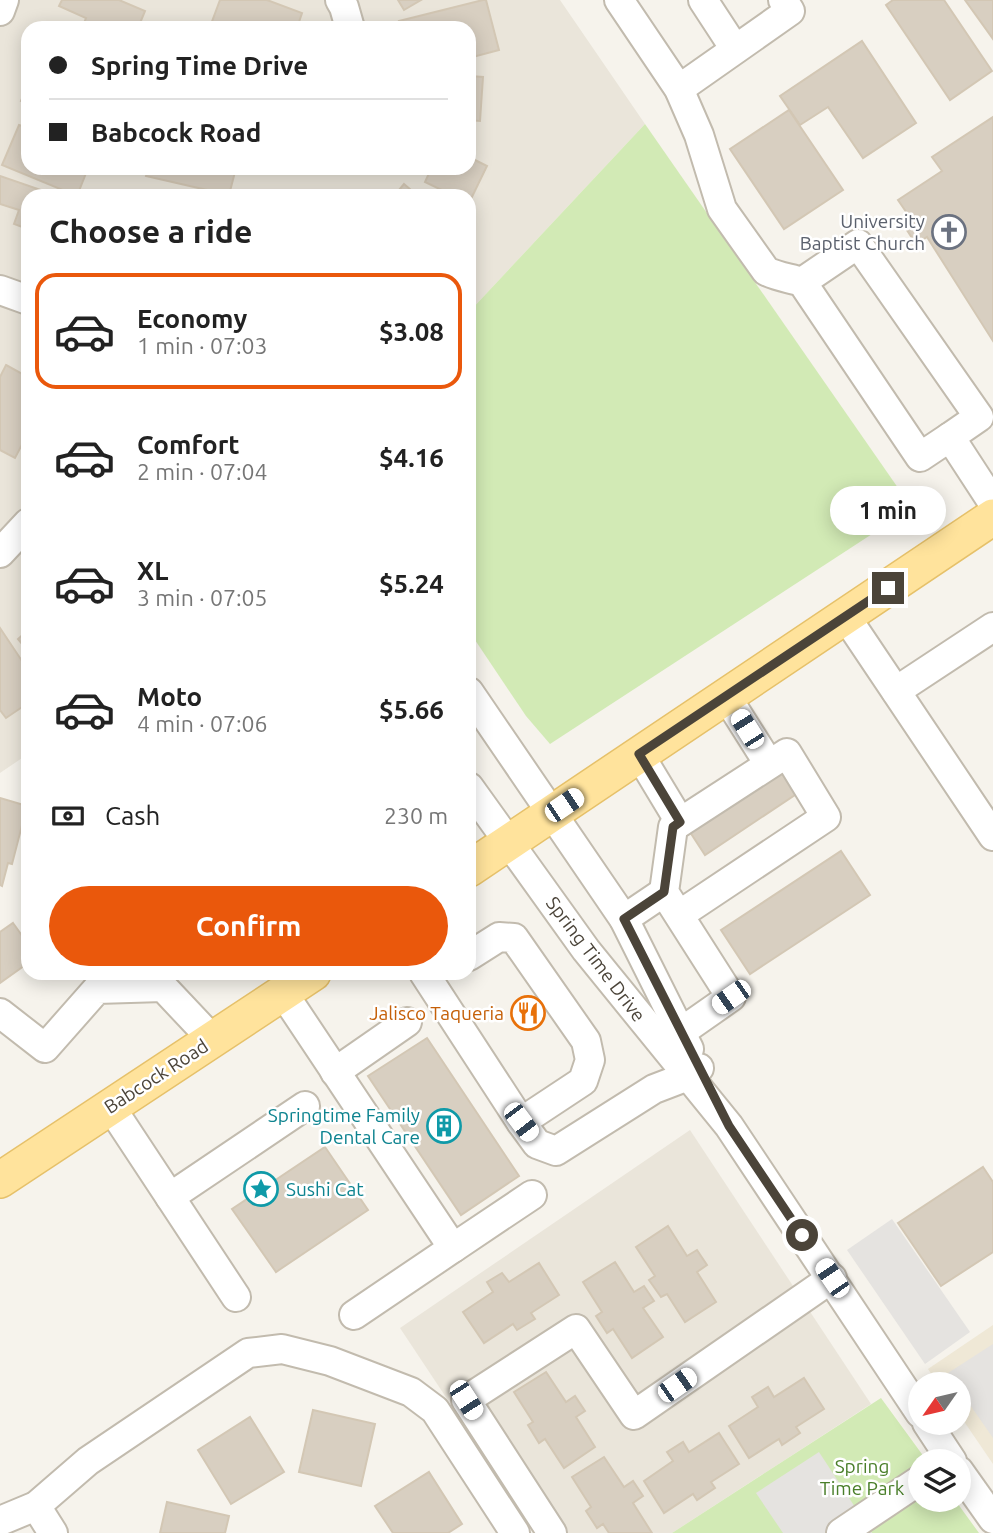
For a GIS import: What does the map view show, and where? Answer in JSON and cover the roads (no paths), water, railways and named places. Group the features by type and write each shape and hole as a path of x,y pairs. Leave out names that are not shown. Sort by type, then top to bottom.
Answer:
{"main road":[{"path":"476,864 993,517"},
{"name":"Babcock Road","path":"0,1180 302,980"}],"street":[{"path":"0,11 4,0"},
{"path":"340,0 348,21"},
{"path":"619,0 679,89 699,135 722,209 766,271 777,277 802,282 920,457 979,417 858,244 802,282"},
{"path":"703,0 736,49"},
{"path":"679,89 790,10 783,0"},
{"path":"0,290 21,298"},
{"path":"950,437 993,503"},
{"path":"0,553 21,530"},
{"path":"846,617 993,836"},
{"path":"896,691 993,627"},
{"path":"726,696 769,764"},
{"name":"Spring Time Drive","path":"476,702 624,919 681,1032 693,1072"},
{"path":"624,919 671,904 826,817 787,753 673,827 671,904 731,997 681,1032"},
{"path":"639,754 680,822"},
{"name":"Spring Time Drive","path":"476,796 586,950 693,1072 908,1395"},
{"path":"476,952 499,937 514,938 586,1041 590,1060 583,1081 521,1122"},
{"path":"435,980 537,1144 556,1150 654,1089 693,1072"},
{"path":"0,1013 45,1048 93,981 163,987 212,1039"},
{"path":"283,993 453,1248"},
{"path":"335,1072 407,1022"},
{"path":"110,1106 236,1297"},
{"path":"170,1197 305,1106"},
{"path":"354,1315 532,1195"},
{"path":"552,1533 466,1400 576,1329 634,1415 832,1278"},
{"path":"0,1521 36,1506 88,1461 248,1353 282,1349 330,1361 411,1392 435,1410 515,1533"},
{"path":"841,1533 908,1488"},
{"path":"971,1488 993,1519"},
{"path":"36,1506 53,1533"}],"place":[{"name":"University Baptist Church","path":"949,232"},
{"name":"Jalisco Taqueria","path":"528,1013"},
{"name":"Springtime Family Dental Care","path":"444,1126"},
{"name":"Sushi Cat","path":"261,1189"}],"park label":[{"name":"Spring Time Park","path":"862,1477"}]}
